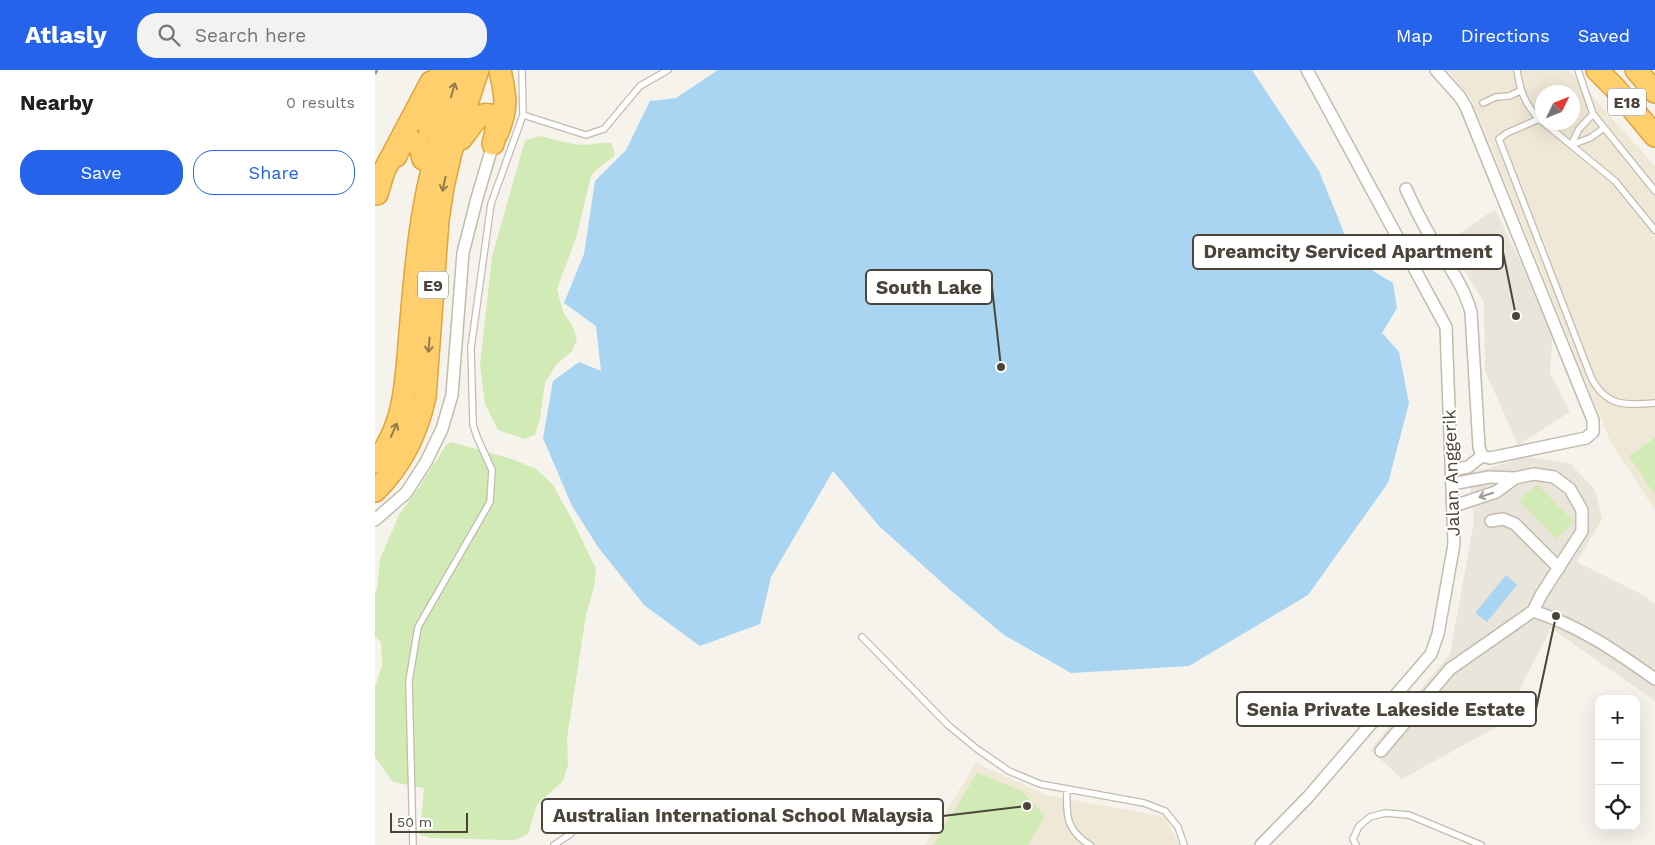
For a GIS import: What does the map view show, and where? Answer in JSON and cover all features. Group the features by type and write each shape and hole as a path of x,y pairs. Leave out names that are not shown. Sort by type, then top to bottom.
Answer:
{"highway":[{"path":"423,210 423,159 440,70"},
{"path":"376,198 384,171 440,70"},
{"name":"E9","path":"375,462 384,452 397,424 405,394 423,210 438,144 459,70"},
{"name":"E9","path":"375,491 389,478 409,445 419,422 425,397 438,220 443,187 451,152 478,70"},
{"path":"493,144 505,110 505,95 500,70"},
{"name":"E18","path":"1597,70 1615,88 1655,136"},
{"path":"1611,70 1655,125"},
{"name":"E18","path":"1636,70 1655,92"},
{"path":"451,152 478,118 486,114 496,120 497,126 493,144"},
{"path":"376,198 401,145 411,140 420,146 423,159"}],"street":[{"name":"Jalan Anggerik","path":"1261,845 1308,797 1431,654 1438,634 1454,544 1446,327 1307,70"},
{"path":"1436,70 1460,97 1465,107 1593,420 1593,432 1586,438 1490,458 1482,456"},
{"path":"375,520 406,493 426,462 442,429 452,395 463,253 493,144"},
{"path":"1406,189 1428,232 1461,285 1471,312 1479,447 1482,456"},
{"path":"1452,470 1468,467 1482,456"},
{"path":"1381,751 1451,669 1533,611 1541,595 1582,531 1582,510 1570,489 1554,477 1534,474 1515,478 1489,478 1452,484"},
{"path":"1454,506 1496,492 1515,478"},
{"path":"1491,521 1503,519 1515,524 1559,568"},
{"path":"1533,611 1552,617 1594,638 1655,679"}],"lane":[{"path":"413,845 409,681 418,627 490,502 491,470 473,425 471,348 491,204 523,115 522,70"},
{"path":"523,115 587,135 604,129 640,86 668,70"},
{"path":"1517,70 1520,91 1528,106 1535,114"},
{"path":"1578,70 1593,114 1655,191"},
{"path":"1483,103 1496,97 1509,96 1520,91"},
{"path":"1571,145 1579,129 1593,114"},
{"path":"1535,123 1507,133 1499,140 1591,377 1597,390 1605,397 1618,402 1637,405 1655,403"},
{"path":"1571,145 1590,138 1604,128"},
{"path":"1553,130 1615,182 1655,230"},
{"path":"862,636 948,725 977,749 1009,771 1040,784 1143,802 1165,811 1178,827 1184,845"},
{"path":"1067,789 1067,818 1072,830 1091,845"},
{"path":"1356,845 1353,838 1359,826 1370,817 1385,813 1409,814 1481,845"},
{"path":"554,845 569,835 590,814"}],"shaded area":[{"path":"1447,70 1569,70 1655,166 1655,510 1611,443 1471,98"},
{"path":"1495,209 1553,329 1550,373 1570,412 1518,445 1485,371 1484,302 1447,242"},
{"path":"1530,457 1571,464 1595,490 1602,519 1577,562 1645,596 1655,604 1655,701 1551,628 1502,724 1402,779 1370,750 1450,654 1474,521 1469,473"},
{"path":"976,763 1046,795 1165,817 1179,845 925,845"}],"green space":[{"path":"541,136 562,142 588,145 611,143 615,154 591,176 577,235 557,289 563,312 572,325 577,339 572,351 556,365 545,383 540,418 535,435 525,439 498,430 485,404 480,365 492,257 525,140"},
{"path":"1655,438 1655,495 1629,456"},
{"path":"451,442 512,459 536,469 553,485 596,569 594,587 586,615 567,738 568,765 563,781 537,804 528,834 515,840 431,838 420,835 424,788 393,782 375,757 375,687 382,665 381,642 375,637 375,593 380,559 400,513 419,488 446,445"},
{"path":"1537,484 1574,522 1556,539 1519,501"},
{"path":"977,773 1022,791 1045,816 1028,845 933,845"}],"water":[{"path":"718,70 1252,70 1319,171 1355,260 1393,283 1397,308 1382,333 1399,352 1409,403 1388,483 1308,595 1189,666 1071,673 1004,635 949,589 879,526 833,471 771,577 760,624 700,646 644,605 598,547 572,506 543,438 553,381 579,362 601,371 596,326 564,303 584,254 595,181 626,150 650,101 676,98"},
{"path":"1506,575 1517,585 1487,622 1475,613"}],"railway":[{"path":"375,74 377,70"}],"place":[{"name":"Dreamcity Serviced Apartment","path":"1516,316"},
{"name":"South Lake","path":"1001,367"},
{"name":"Senia Private Lakeside Estate","path":"1556,616"},
{"name":"Australian International School Malaysia","path":"1027,806"}]}
